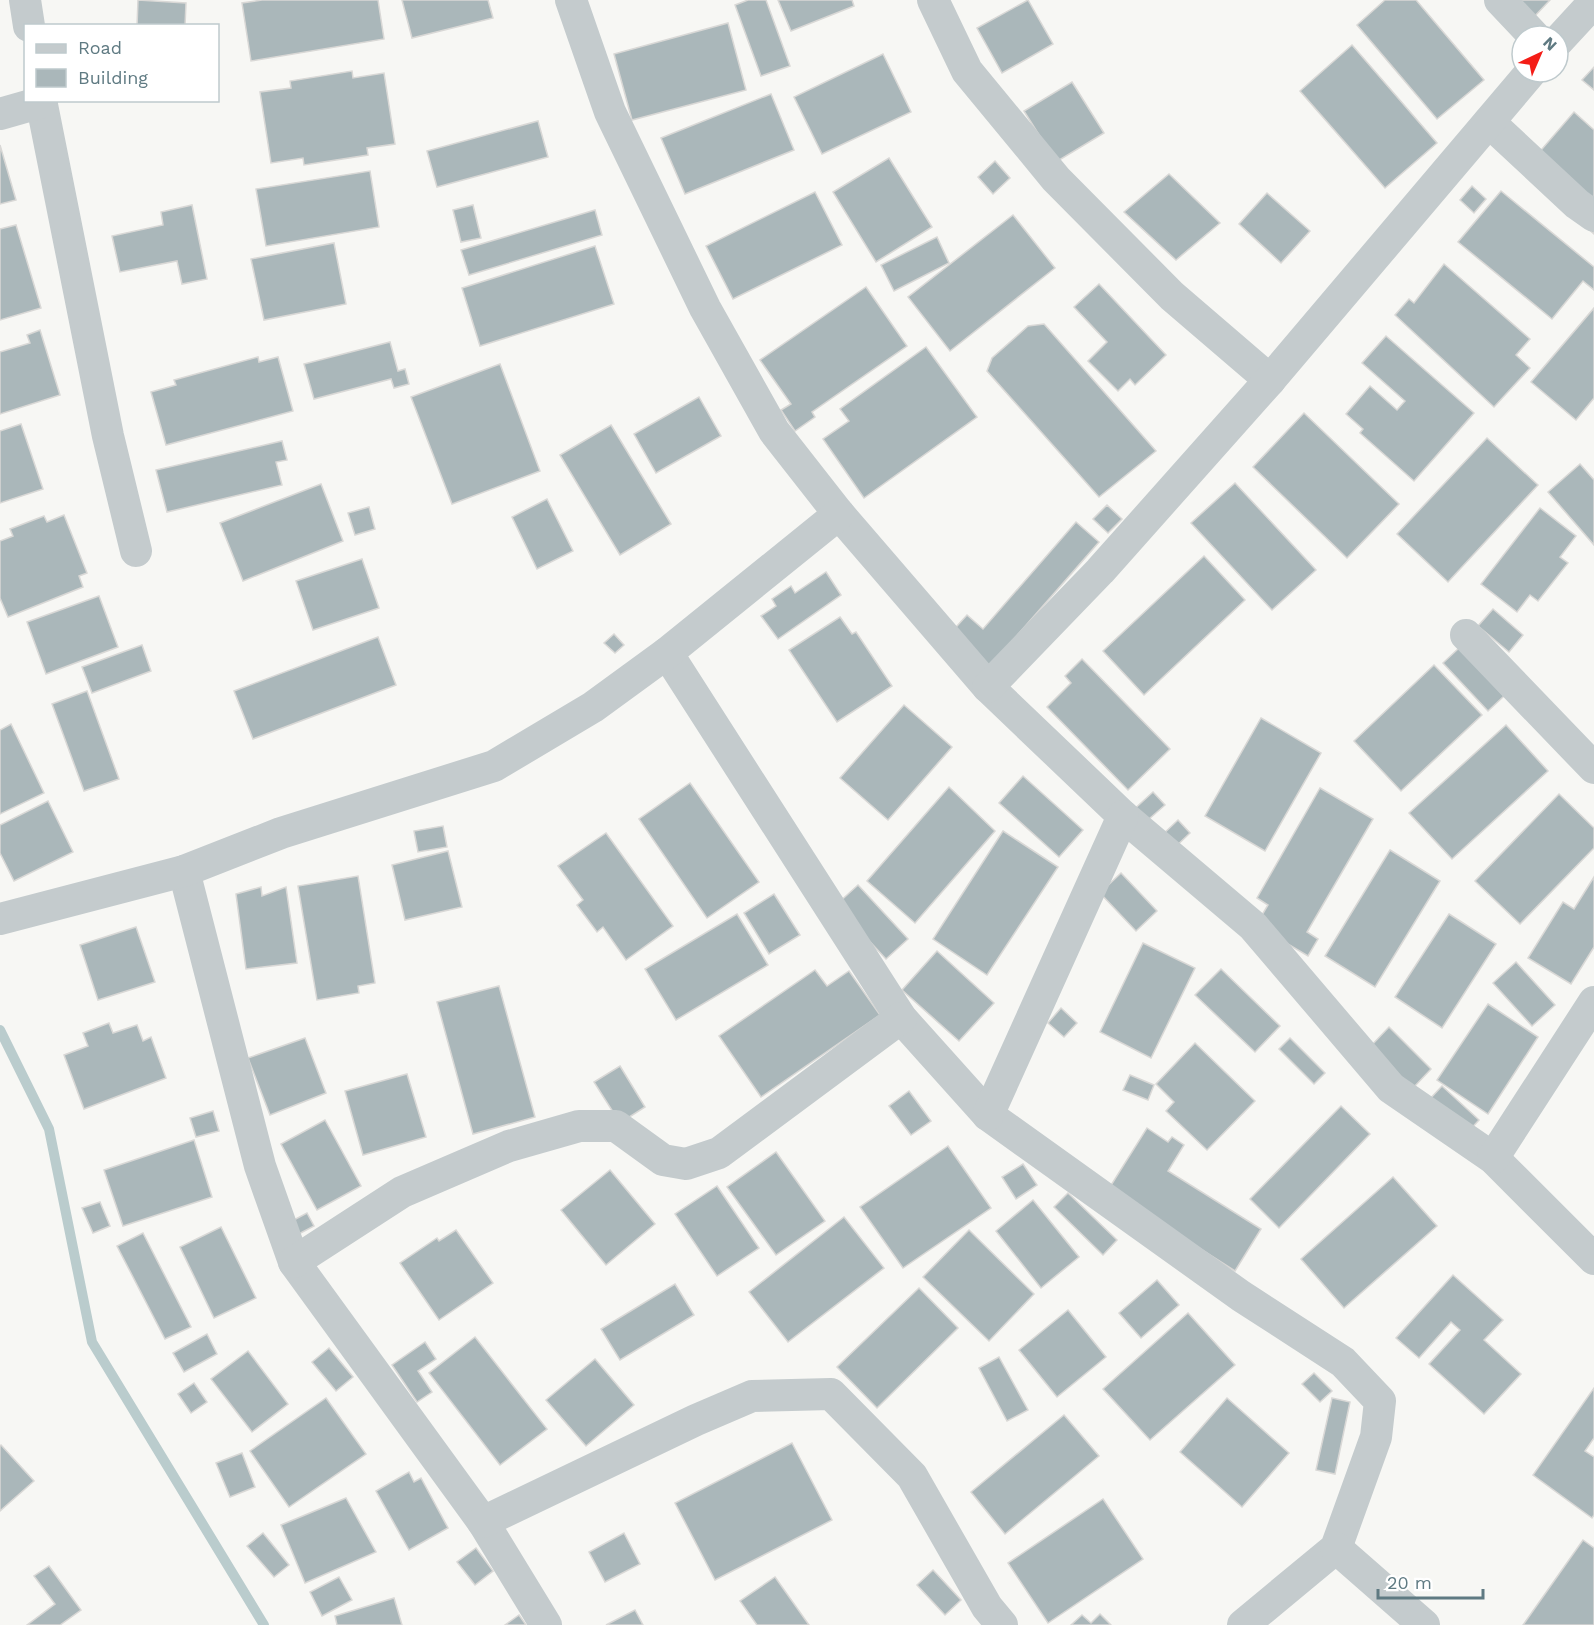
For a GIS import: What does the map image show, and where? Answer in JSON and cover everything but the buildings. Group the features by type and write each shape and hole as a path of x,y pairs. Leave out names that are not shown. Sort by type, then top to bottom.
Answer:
{"street":[{"path":"25,0 29,24"},
{"path":"571,0 610,112 705,308 774,431 839,514 988,687 1123,816 1253,926 1391,1088 1493,1158 1594,1259"},
{"path":"933,0 967,71 1056,179 1172,296 1270,380"},
{"path":"1500,0 1523,24"},
{"path":"1570,28 1594,2"},
{"path":"988,687 1100,571 1270,380 1521,84"},
{"path":"0,114 39,102"},
{"path":"42,102 108,436 136,550"},
{"path":"1489,122 1577,204 1594,216"},
{"path":"0,919 184,871 281,833 494,766 593,707 667,652 839,514"},
{"path":"1466,635 1594,768"},
{"path":"667,652 902,1018 988,1115 1241,1296 1343,1362 1380,1401 1376,1437 1336,1548 1244,1625"},
{"path":"988,1115 1123,816"},
{"path":"184,871 260,1166 294,1262 483,1522 546,1625"},
{"path":"1493,1158 1594,1002"},
{"path":"294,1262 402,1192 509,1146 579,1126 616,1126 663,1160 686,1164 718,1153 902,1018"},
{"path":"483,1522 696,1420 752,1396 831,1394 912,1476 987,1607 1002,1625"},
{"path":"1336,1548 1424,1625"}],"waterway":[{"path":"0,1030 49,1129 92,1342 264,1625"}]}
